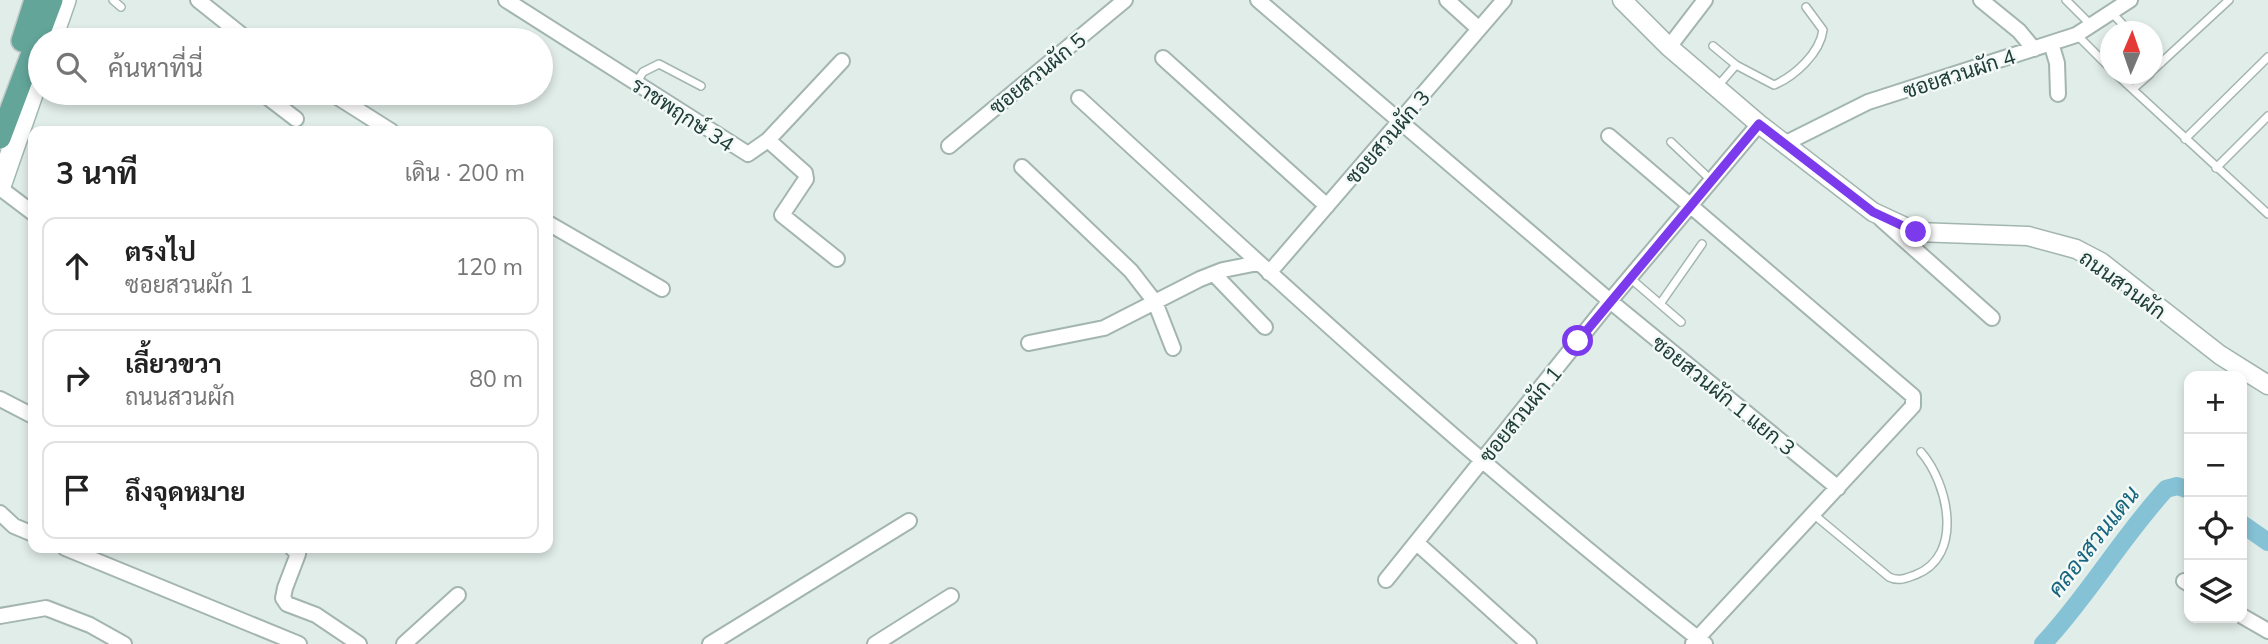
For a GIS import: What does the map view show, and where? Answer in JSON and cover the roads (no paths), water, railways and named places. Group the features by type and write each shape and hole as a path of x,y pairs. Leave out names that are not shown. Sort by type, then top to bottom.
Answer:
{"main road":[{"path":"55,28 65,0"},
{"path":"29,28 39,1"},
{"path":"31,28 39,1"},
{"path":"0,106 28,31"},
{"path":"0,138 28,40"},
{"path":"0,187 28,105"}],"street":[{"path":"198,0 229,28"},
{"name":"ซอยสวนผัก 5","path":"948,146 1125,0"},
{"name":"ซอยสวนผัก 1 แยก 3","path":"1258,0 1610,301 1838,488"},
{"path":"1447,0 1479,29"},
{"name":"ซอยสวนผัก 3","path":"1263,268 1328,206 1504,0"},
{"name":"ถนนสวนผัก","path":"1622,0 1670,47 1759,124 1873,212 1916,232 2028,236 2076,249 2101,262 2220,355 2267,383"},
{"path":"1981,0 2019,31 2034,49"},
{"name":"ซอยสวนผัก 4","path":"1786,143 1868,102 2076,35 2130,0"},
{"path":"1670,47 1703,1"},
{"name":"ราชพฤกษ์ 34","path":"515,2 743,152 754,151 768,140 842,61"},
{"path":"2051,43 2057,63 2058,94"},
{"path":"1163,58 1328,206"},
{"path":"1079,98 1263,268 1483,460 1698,642 1812,513 1913,405 1913,396 1609,136"},
{"path":"278,105 296,119"},
{"path":"350,105 383,126"},
{"name":"ซอยสวนผัก 1","path":"1386,580 1418,544 1610,301 1759,124"},
{"path":"768,140 805,173 806,179 782,215 836,259"},
{"path":"1022,167 1131,271 1155,302 1173,348"},
{"path":"0,187 28,209"},
{"path":"1873,212 1992,318"},
{"path":"553,226 662,289"},
{"path":"1029,343 1104,328 1214,274 1263,268"},
{"path":"1214,274 1265,327"},
{"path":"0,399 28,413"},
{"path":"0,513 14,526 28,532"},
{"path":"710,644 909,521"},
{"path":"1418,544 1529,644"},
{"path":"77,553 299,644"},
{"path":"297,553 298,561 283,598 287,604 316,615 359,644"},
{"path":"404,644 458,595"},
{"path":"875,644 951,596"},
{"path":"0,616 46,608 90,625 124,644"},
{"path":"2247,619 2268,631"}],"lane":[{"path":"113,0 121,7"},
{"path":"2066,0 2092,25"},
{"path":"2163,61 2229,0"},
{"path":"1713,46 1736,65 1774,85 1785,80 1821,43 1823,30 1806,7"},
{"path":"2112,13 2120,21"},
{"path":"2076,35 2100,58"},
{"path":"2185,139 2268,57"},
{"path":"636,83 643,72 659,64 701,86"},
{"path":"1716,87 1736,65"},
{"path":"2127,84 2268,214"},
{"path":"2133,89 2138,84"},
{"path":"2216,168 2268,116"},
{"path":"1671,142 1711,180"},
{"path":"1660,304 1702,244"},
{"path":"1630,278 1681,322"},
{"path":"1812,513 1894,580 1925,571 1946,542 1949,519 1938,483 1928,460 1921,452"}],"waterway":[{"name":"คลองสวนแดน","path":"2043,644 2166,489 2177,486 2184,488"},
{"name":"คลองสวนแดน","path":"2247,527 2268,542"}]}
